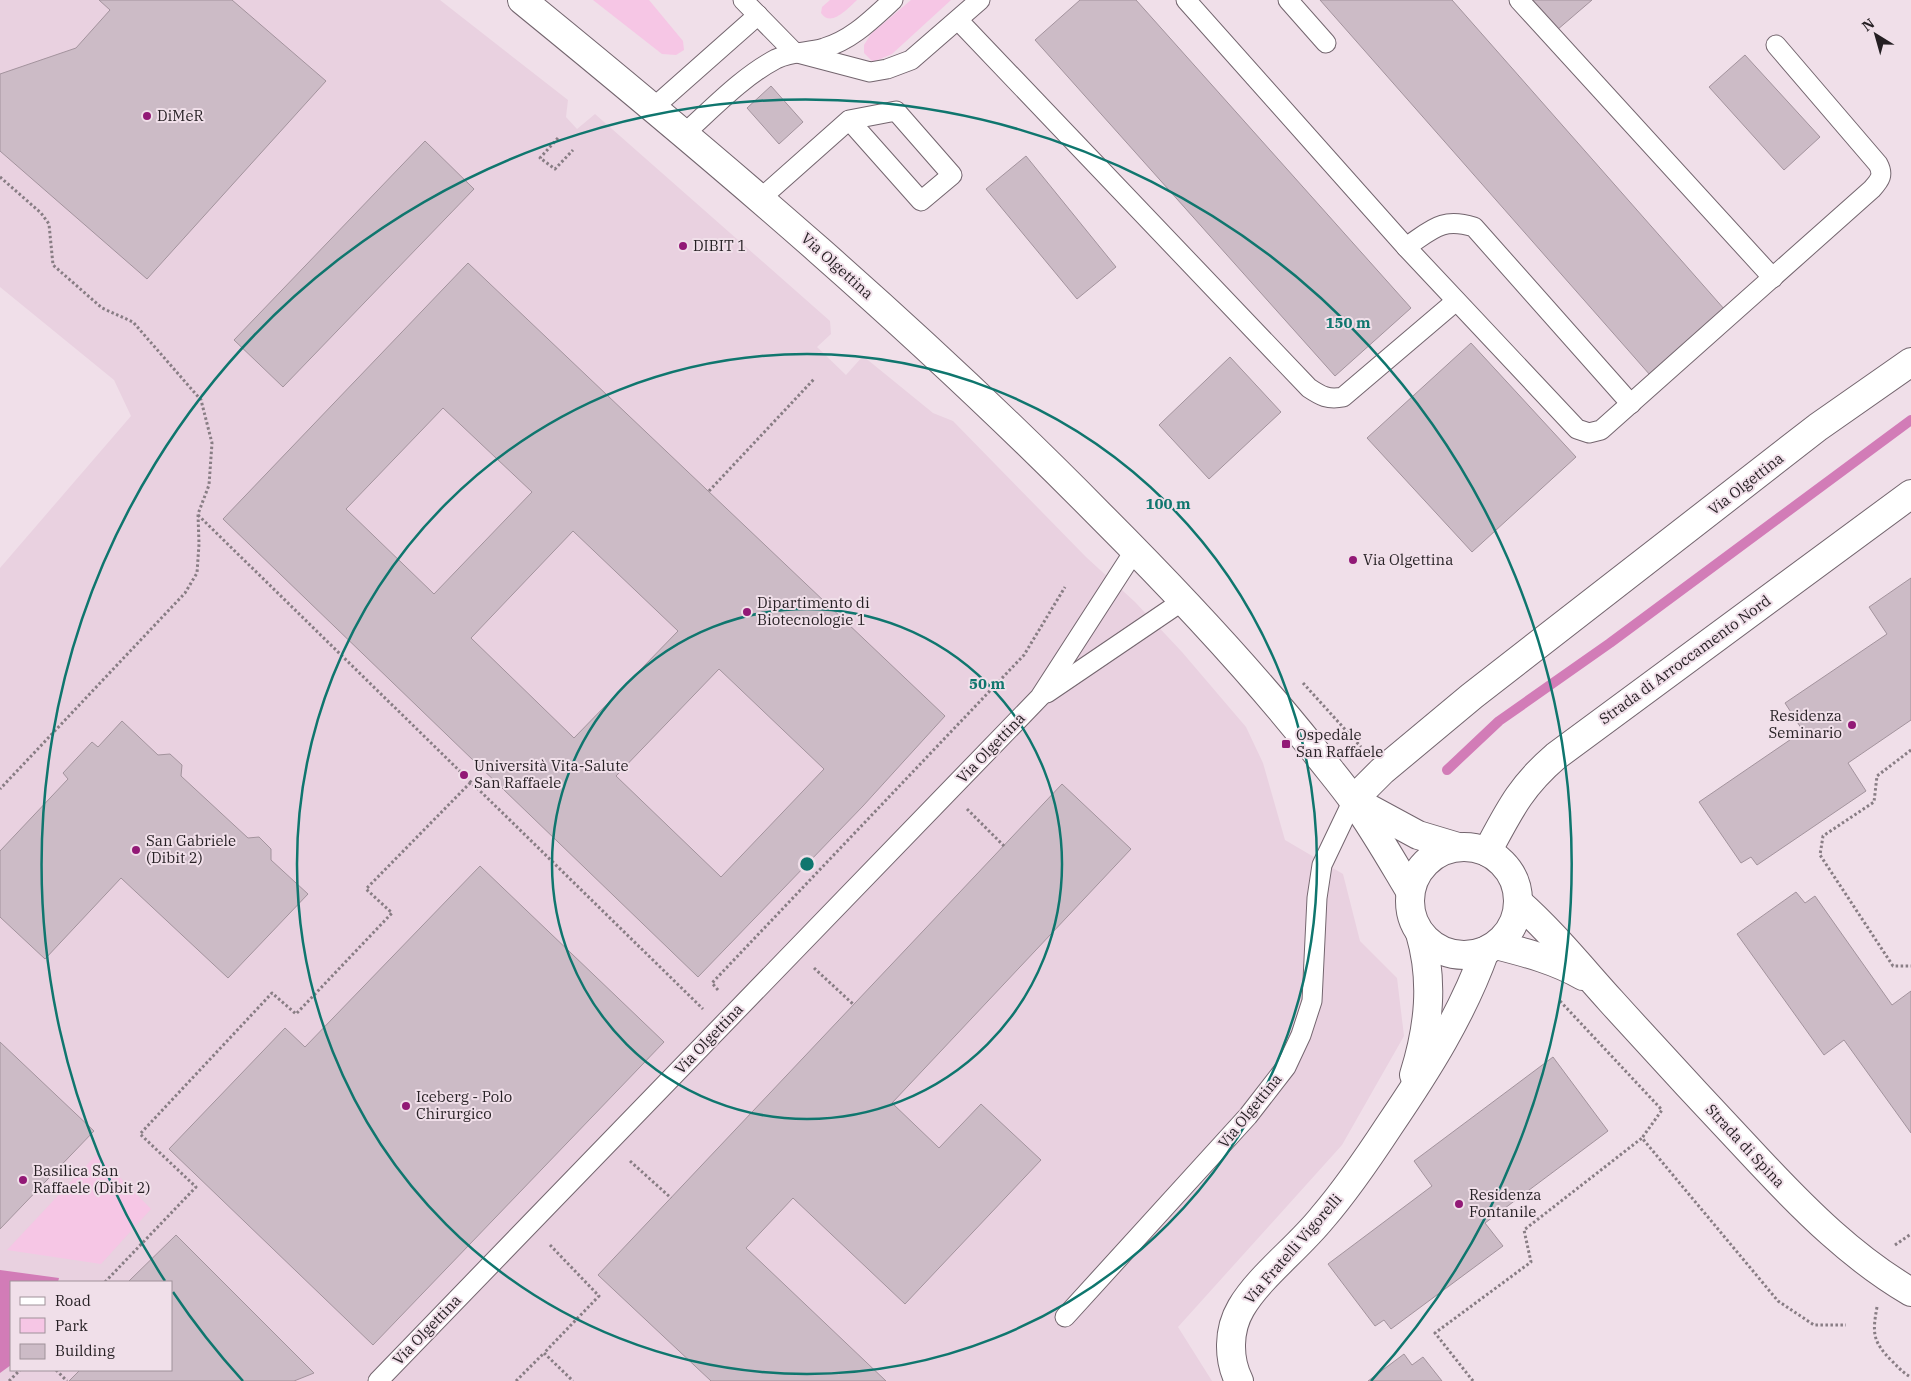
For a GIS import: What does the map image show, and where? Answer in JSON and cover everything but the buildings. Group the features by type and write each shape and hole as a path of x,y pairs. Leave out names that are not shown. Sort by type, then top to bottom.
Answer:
{"street":[{"name":"Via Olgettina","path":"522,0 760,199 908,329 1040,454 1184,600 1280,708 1353,800 1410,891"},
{"name":"Via Olgettina","path":"1353,800 1382,770 1472,696 1818,427 1911,362"},
{"name":"Strada di Arroccamento Nord","path":"1487,852 1518,796 1529,781 1556,756 1911,494"},
{"name":"Via Olgettina","path":"1353,800 1418,835 1458,847"},
{"path":"1458,847 1478,848 1487,852 1508,869 1515,881 1518,902 1516,916 1508,933 1490,948 1468,955 1444,952 1427,941 1420,933 1411,912 1410,891 1418,872 1431,857 1448,849 1458,847"},
{"name":"Strada di Spina","path":"1518,902 1552,934 1795,1199 1853,1252 1888,1278 1911,1292"},
{"name":"Via Fratelli Vigorelli","path":"1406,1102 1419,1057 1428,1006 1428,968 1420,933"},
{"name":"Strada di Spina","path":"1490,948 1537,956 1565,966 1595,983"},
{"name":"Via Fratelli Vigorelli","path":"1239,1381 1231,1351 1232,1334 1240,1309 1262,1281 1327,1212 1406,1102 1431,1065 1455,1021 1490,948"}],"lane":[{"path":"743,0 794,52 870,72 887,69 911,60 980,0"},
{"path":"684,134 763,67 794,52 825,48 839,42 853,34 893,0"},
{"path":"1186,0 1456,301 1576,429 1589,433 1601,430 1872,190 1880,180 1882,173 1878,164 1776,45"},
{"path":"1288,0 1326,43"},
{"path":"1519,0 1773,278"},
{"path":"653,108 758,15"},
{"path":"958,20 1309,388 1324,398 1343,397 1456,301"},
{"path":"760,199 849,120 896,111 952,175 920,201 849,120"},
{"path":"1406,247 1441,224 1456,222 1474,227 1630,404"},
{"name":"Via Olgettina","path":"1040,698 1135,550"},
{"name":"Via Olgettina","path":"378,1381 1040,698 1184,600"},
{"path":"1084,629 1084,638 1092,649 1106,652"},
{"name":"Via Olgettina","path":"1065,1317 1253,1110 1286,1067 1301,1035 1312,1001 1316,898 1322,865 1353,800"}],"path":[{"path":"558,138 540,158 555,169 573,150"},
{"path":"0,177 41,213 49,224 53,265 102,308 133,322 201,400 212,442 209,485 198,514 199,544 196,573 185,593 0,789"},
{"path":"708,491 815,378"},
{"path":"198,514 704,1010"},
{"path":"725,996 712,983 1024,655 1066,587"},
{"path":"1302,682 1382,770"},
{"path":"1911,750 1877,776 1874,802 1823,836 1820,855 1892,966 1911,966"},
{"path":"106,1281 196,1187 140,1134 272,993 296,1014 392,914 366,888 471,782"},
{"path":"972,800 965,807 1004,846"},
{"path":"807,974 820,960"},
{"path":"813,967 854,1005"},
{"path":"1474,1381 1435,1333 1530,1262 1524,1230 1642,1138 1662,1110 1553,994"},
{"path":"1642,1138 1778,1301 1814,1325 1846,1325"},
{"path":"624,1168 637,1154"},
{"path":"630,1161 671,1198"},
{"path":"1890,1249 1911,1234"},
{"path":"516,1381 599,1296 549,1246 556,1238"},
{"path":"1877,1306 1874,1322 1877,1346 1905,1374 1911,1377"},
{"path":"544,1353 572,1381"},
{"path":"9,1381 19,1371"},
{"path":"57,1371 67,1381"}],"shaded area":[{"path":"0,0 440,0 568,100 566,117 577,129 595,114 830,321 831,334 817,347 846,375 863,356 933,413 953,421 1086,557 1135,602 1182,652 1246,727 1263,763 1285,840 1343,874 1360,941 1397,978 1404,1036 1342,1145 1178,1327 1212,1381 0,1381 0,568 131,416 114,380 0,287"},
{"path":"0,1270 59,1278 58,1281 10,1281 10,1366 0,1373"}],"green space":[{"path":"593,0 649,0 683,41 684,50 676,55 662,54"},
{"path":"830,0 857,0 844,12 834,18 830,18 825,17 821,13 822,7"},
{"path":"911,0 951,0 892,54 873,62 864,53 864,45 871,34"},
{"path":"97,1154 151,1209 101,1264 7,1250"}],"waterway":[{"path":"1447,770 1499,721 1610,643 1911,420"}],"place":[{"name":"DiMeR","path":"147,116"},
{"name":"DIBIT 1","path":"683,246"},
{"name":"Via Olgettina","path":"1353,560"},
{"name":"Dipartimento di Biotecnologie 1","path":"747,612"},
{"name":"Residenza Seminario","path":"1852,725"},
{"name":"Ospedale San Raffaele","path":"1286,744"},
{"name":"Università Vita-Salute San Raffaele","path":"464,775"},
{"name":"San Gabriele (Dibit 2)","path":"136,850"},
{"name":"Iceberg - Polo Chirurgico","path":"406,1106"},
{"name":"Basilica San Raffaele (Dibit 2)","path":"23,1180"},
{"name":"Residenza Fontanile","path":"1459,1204"}]}
